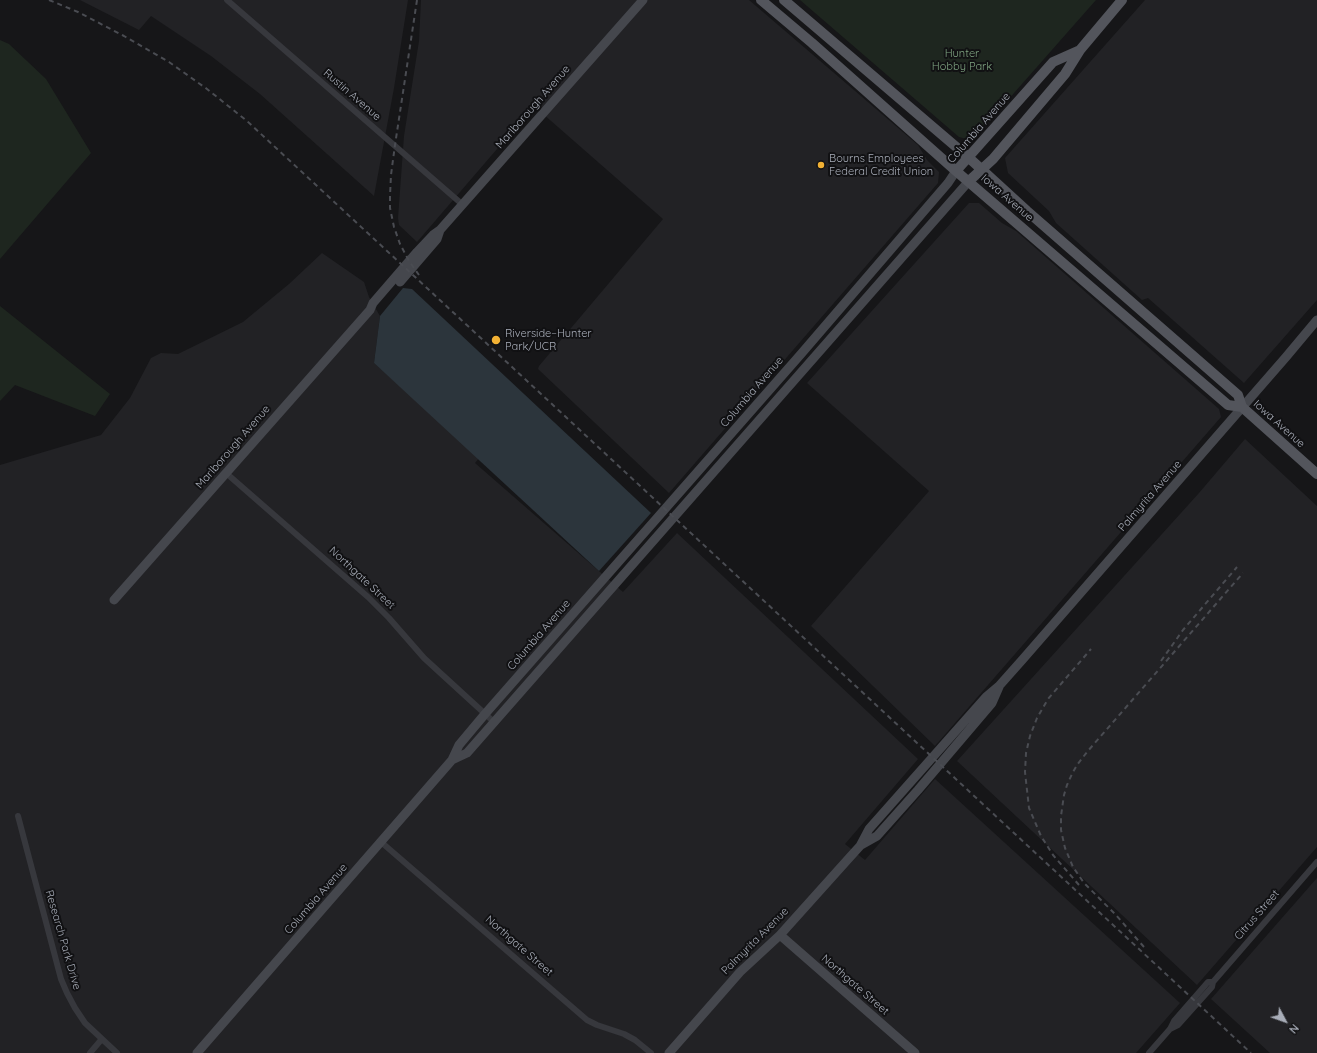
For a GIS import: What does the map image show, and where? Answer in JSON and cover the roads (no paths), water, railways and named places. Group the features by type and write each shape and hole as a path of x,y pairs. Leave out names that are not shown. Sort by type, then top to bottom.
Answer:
{"main road":[{"name":"Iowa Avenue","path":"761,0 812,43 956,171 1228,405 1242,407"},
{"name":"Iowa Avenue","path":"784,0 968,157 982,171 1238,394 1242,407 1317,474"},
{"name":"Columbia Avenue","path":"969,181 982,171 1066,74 1080,50 1122,0"},
{"name":"Columbia Avenue","path":"956,171 1053,62 1080,50"}],"street":[{"name":"Rustin Avenue","path":"227,0 463,205"},
{"name":"Marlborough Avenue","path":"114,600 370,310 373,303 417,252 463,205 643,0"},
{"name":"Columbia Avenue","path":"197,1053 452,760 459,745 485,714 736,429 948,184 956,171"},
{"name":"Columbia Avenue","path":"452,760 467,753 495,722 969,181"},
{"path":"857,288 868,298"},
{"path":"835,314 846,323"},
{"name":"Palmyrita Avenue","path":"669,1053 740,972 780,935 860,846 869,829 986,697 999,686 1317,320"},
{"path":"736,429 745,438"},
{"name":"Northgate Street","path":"226,474 378,607 424,658 495,722"},
{"path":"556,634 565,642"},
{"name":"Research Park Drive","path":"18,816 61,979 75,1008 85,1023 101,1040 117,1053"},
{"name":"Northgate Street","path":"381,842 587,1020 596,1025 624,1034 635,1040 651,1053"},
{"name":"Citrus Street","path":"1149,1053 1170,1029 1174,1021 1208,982 1213,982 1317,862"},
{"name":"Northgate Street","path":"780,935 915,1053"},
{"path":"90,1053 101,1040"}],"railway":[{"path":"49,0 78,12 169,62 207,89 247,121 1251,1053"},
{"path":"417,0 391,175 390,208 394,227 400,244 409,261 419,275"},
{"path":"1161,661 1183,630 1237,567"},
{"path":"1144,947 1115,914 1084,883 1073,867 1065,848 1061,830 1064,795 1072,774 1087,752 1243,573"},
{"path":"1079,885 1053,855 1041,836 1029,808 1025,772 1026,753 1030,736 1037,718 1048,699 1091,649"}],"place":[{"name":"Bourns Employees Federal Credit Union","path":"821,165"},
{"name":"Riverside–Hunter Park/UCR","path":"496,340"}],"park label":[{"name":"Hunter Hobby Park","path":"962,60"}]}
